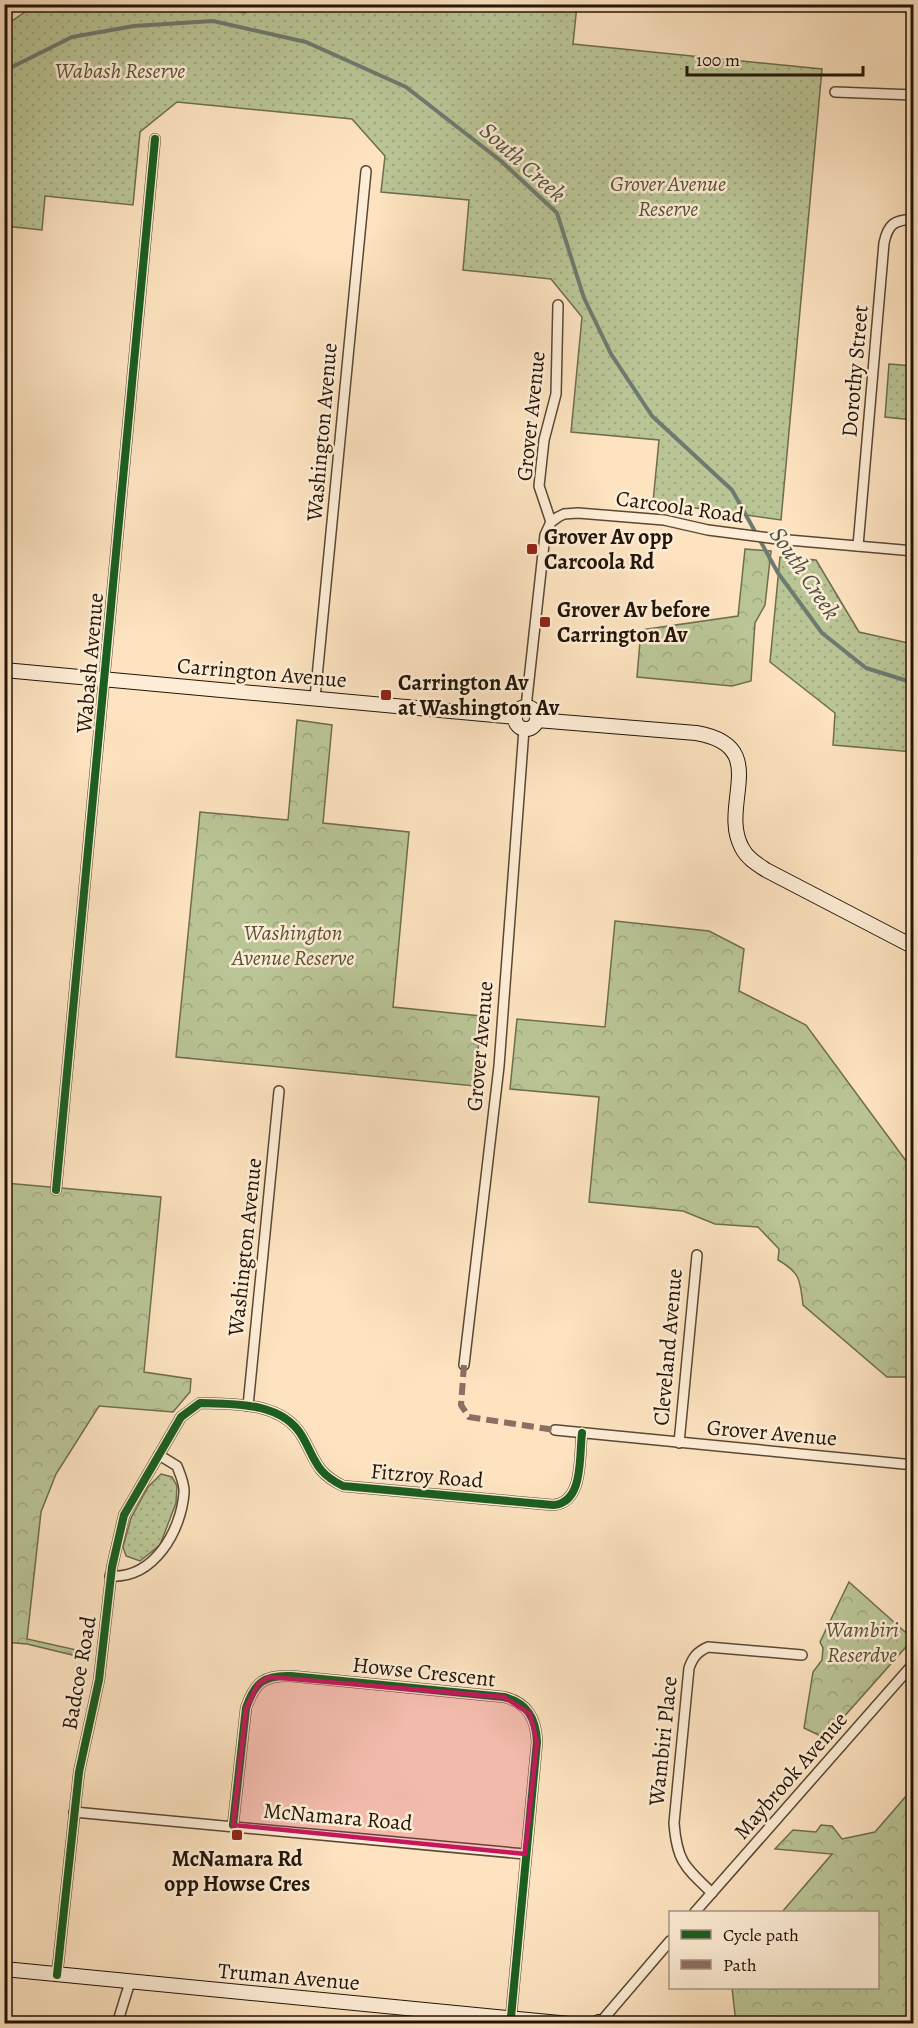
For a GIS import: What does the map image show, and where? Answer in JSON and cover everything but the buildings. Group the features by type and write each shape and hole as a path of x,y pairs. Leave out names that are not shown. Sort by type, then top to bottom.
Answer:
{"street":[{"path":"835,92 914,94"},
{"name":"Wabash Avenue","path":"56,1190 155,139"},
{"name":"Washington Avenue","path":"315,698 366,171"},
{"name":"Dorothy Street","path":"858,546 884,243 887,230 895,222 914,219"},
{"name":"Grover Avenue","path":"551,522 539,486 544,440 556,394 558,305"},
{"name":"Carcoola Road","path":"551,522 564,513 664,520 735,534 914,552"},
{"path":"526,707 545,535 551,522"},
{"name":"Carrington Avenue","path":"4,670 515,717"},
{"path":"526,707 533,710 537,720 531,728 524,729 516,724 515,717 520,708 526,707"},
{"path":"537,720 696,733 713,736 723,741 736,757 740,773 735,825 742,849 751,860 914,947"},
{"name":"Grover Avenue","path":"464,1365 499,1066 524,729"},
{"name":"Washington Avenue","path":"248,1406 279,1091"},
{"name":"Cleveland Avenue","path":"679,1443 697,1255"},
{"name":"Badcoe Road","path":"57,1975 85,1738 99,1680 110,1576 124,1515 181,1417 200,1402 248,1406"},
{"name":"Fitzroy Road","path":"248,1406 267,1409 283,1416 295,1425 321,1472 343,1486 553,1505 564,1502 574,1492 582,1433"},
{"name":"Grover Avenue","path":"555,1430 914,1465"},
{"path":"110,1576 136,1571 159,1556 177,1528 185,1491 177,1466 159,1455"},
{"name":"Wambiri Place","path":"712,1893 687,1868 679,1856 675,1841 674,1823 689,1668 698,1652 708,1647 802,1655"},
{"name":"Maybrook Avenue","path":"696,1911 914,1663"},
{"name":"Howse Crescent","path":"233,1825 246,1708 258,1684 269,1677 291,1676 504,1697 520,1702 530,1714 537,1730 537,1742 511,2017"},
{"name":"McNamara Road","path":"75,1812 525,1854"},
{"path":"598,2023 669,1942"},
{"name":"Truman Avenue","path":"4,1969 434,2017 511,2017 570,2024"},
{"path":"117,2024 130,1982"}],"highlighted area":[{"path":"269,1677 504,1697 530,1714 537,1742 525,1854 233,1825 246,1708 258,1684"}],"green space":[{"name":"Grover Avenue Reserve","path":"200,4 200,7 245,13 246,4 577,5 573,44 822,69 781,520 653,502 659,440 571,432 582,317 551,279 463,270 469,200 381,192 385,156 352,119 177,102 140,132 133,205 45,196 42,230 5,226 5,26 35,5"},
{"path":"889,364 913,366 913,420 885,417"},
{"path":"745,549 771,551 765,605 755,623 751,681 732,686 637,677 641,630 738,616"},
{"path":"780,557 816,560 859,632 913,644 913,752 833,745 835,713 770,662"},
{"name":"Washington Avenue Reserve","path":"297,720 332,725 323,823 409,832 393,1007 481,1016 475,1086 176,1057 200,812 288,820"},
{"path":"615,921 709,931 744,949 739,991 806,1025 912,1169 906,1213 914,1215 913,1377 887,1377 803,1305 798,1278 791,1269 778,1260 779,1249 758,1227 715,1224 683,1211 589,1202 599,1097 510,1089 517,1019 605,1027"},
{"path":"5,1183 161,1197 144,1372 191,1379 190,1392 173,1412 99,1406 56,1474 41,1512 27,1639 90,1653 89,1659 27,1644 5,1642"},
{"path":"161,1474 172,1477 177,1486 176,1503 160,1545 140,1561 126,1556 123,1547 131,1518 148,1487"},
{"name":"Wambiri Reserdve","path":"849,1582 913,1639 825,1738 804,1728 813,1672 822,1660 823,1648 820,1642"},
{"path":"913,1788 913,2023 736,2023 732,1989 879,1989 879,1911 783,1911 832,1854 775,1849 793,1830 816,1832 821,1825 832,1826 842,1839 875,1832"}],"waterway":[{"name":"South Creek","path":"4,71 72,37 134,26 213,21 306,42 406,87 501,161 557,213 584,298 611,354 652,416 732,490 778,573 822,633 866,668 914,683"}],"marked path":[{"path":"464,1365 461,1405 469,1417 555,1430"}],"cycle path":[{"path":"56,1190 155,139"},
{"path":"57,1975 79,1772 99,1680 112,1567 124,1515 181,1417 200,1403 242,1405 270,1411 293,1425 302,1436 321,1470 343,1486 553,1505 563,1502 575,1487 580,1465 582,1433"},
{"path":"233,1825 246,1708 257,1686 267,1679 291,1676 504,1697 519,1703 532,1719 537,1742 511,2017"}],"place":[{"name":"Grover Av opp Carcoola Rd","path":"532,549"},
{"name":"Grover Av before Carrington Av","path":"545,622"},
{"name":"Carrington Av at Washington Av","path":"386,695"},
{"name":"McNamara Rd opp Howse Cres","path":"237,1835"}],"park label":[{"name":"Wabash Reserve","path":"120,70"}]}
